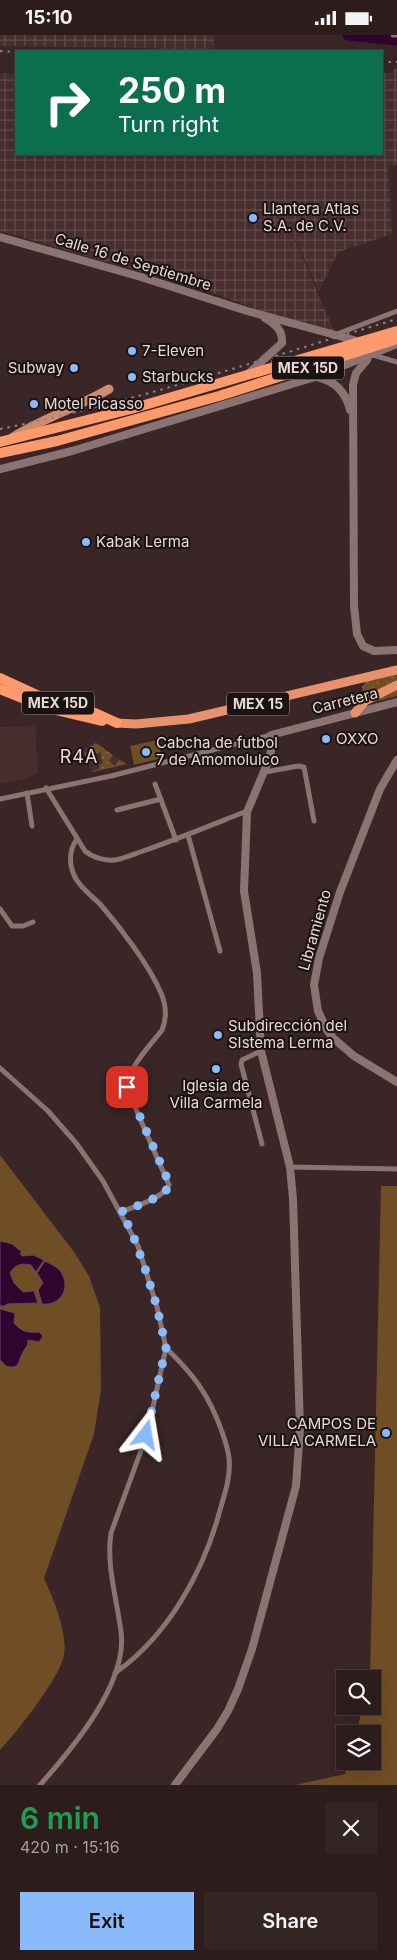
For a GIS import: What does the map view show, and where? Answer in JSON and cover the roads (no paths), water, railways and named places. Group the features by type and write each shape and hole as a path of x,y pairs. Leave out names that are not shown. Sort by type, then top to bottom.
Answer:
{"highway":[{"path":"3,441 131,409 397,331"},
{"name":"MEX 15D","path":"0,453 57,441 209,399 397,339"},
{"name":"MEX 15","path":"0,689 18,698 69,715 117,723 136,724 189,719 397,670"},
{"name":"MEX 15D","path":"0,678 38,696 95,713 117,723"},
{"path":"354,713 365,701 397,685"}],"main road":[{"name":"Calle 16 de Septiembre","path":"0,237 141,277 259,314 361,342"},
{"path":"246,376 282,343 279,328 259,314"},
{"path":"0,469 72,451 315,377 397,344"},
{"path":"373,355 363,363 356,373 353,385 354,606 360,642 368,649 374,651 397,650"},
{"path":"315,377 328,379 339,387 347,401 352,421"},
{"path":"3,441 109,389"},
{"name":"Carretera","path":"271,735 397,703"},
{"path":"175,1785 217,1729 238,1689 252,1649 296,1486 300,1429 293,1199 290,1167 261,1051 257,973 244,891 247,812 272,751 271,735"},
{"name":"Libramiento","path":"397,759 380,789 340,892 319,958 314,985 318,1011 333,1038 354,1056 397,1082"}],"street":[{"path":"336,335 397,311"},
{"path":"373,355 397,363"},
{"path":"0,799 111,776 271,735"},
{"path":"265,772 298,765 304,767 314,821"},
{"path":"155,784 176,840"},
{"path":"46,788 77,839 90,855 113,860 176,840 247,812"},
{"path":"27,793 32,826"},
{"path":"117,810 161,799"},
{"path":"188,835 220,951"},
{"path":"77,839 72,845 70,856 76,879 107,913 144,964 161,993 166,1011 162,1030 132,1070 127,1083 128,1091 170,1185 167,1191 121,1212"},
{"path":"0,909 12,926 23,926 33,922"},
{"path":"261,1051 242,1060 241,1065 262,1144"},
{"path":"0,1068 48,1111 76,1143 103,1181 131,1230 157,1307 166,1348 146,1435 110,1533 110,1565 122,1637 115,1673 100,1705 77,1743 40,1785"},
{"path":"290,1167 397,1169"},
{"path":"115,1673 136,1659 154,1638 198,1573 216,1527 227,1485 229,1458 214,1411 202,1388 188,1369 166,1348"}],"waterway":[{"path":"348,35 397,40"}],"railway":[{"path":"0,51 15,52"},
{"path":"383,62 397,62"},
{"path":"0,429 150,393 397,319"}],"place":[{"name":"Llantera Atlas S.A. de C.V.","path":"253,218"},
{"name":"7-Eleven","path":"132,351"},
{"name":"Subway","path":"74,368"},
{"name":"Starbucks","path":"132,377"},
{"name":"Motel Picasso","path":"34,404"},
{"name":"Kabak Lerma","path":"86,542"},
{"name":"OXXO","path":"326,739"},
{"name":"Cabcha de futbol 7 de Amomolulco","path":"146,752"},
{"name":"Subdirección del SIstema Lerma","path":"218,1035"},
{"name":"Iglesia de Villa Carmela","path":"216,1069"},
{"name":"CAMPOS DE VILLA CARMELA","path":"386,1433"}],"district":[{"name":"R4A","path":"79,757"}]}
